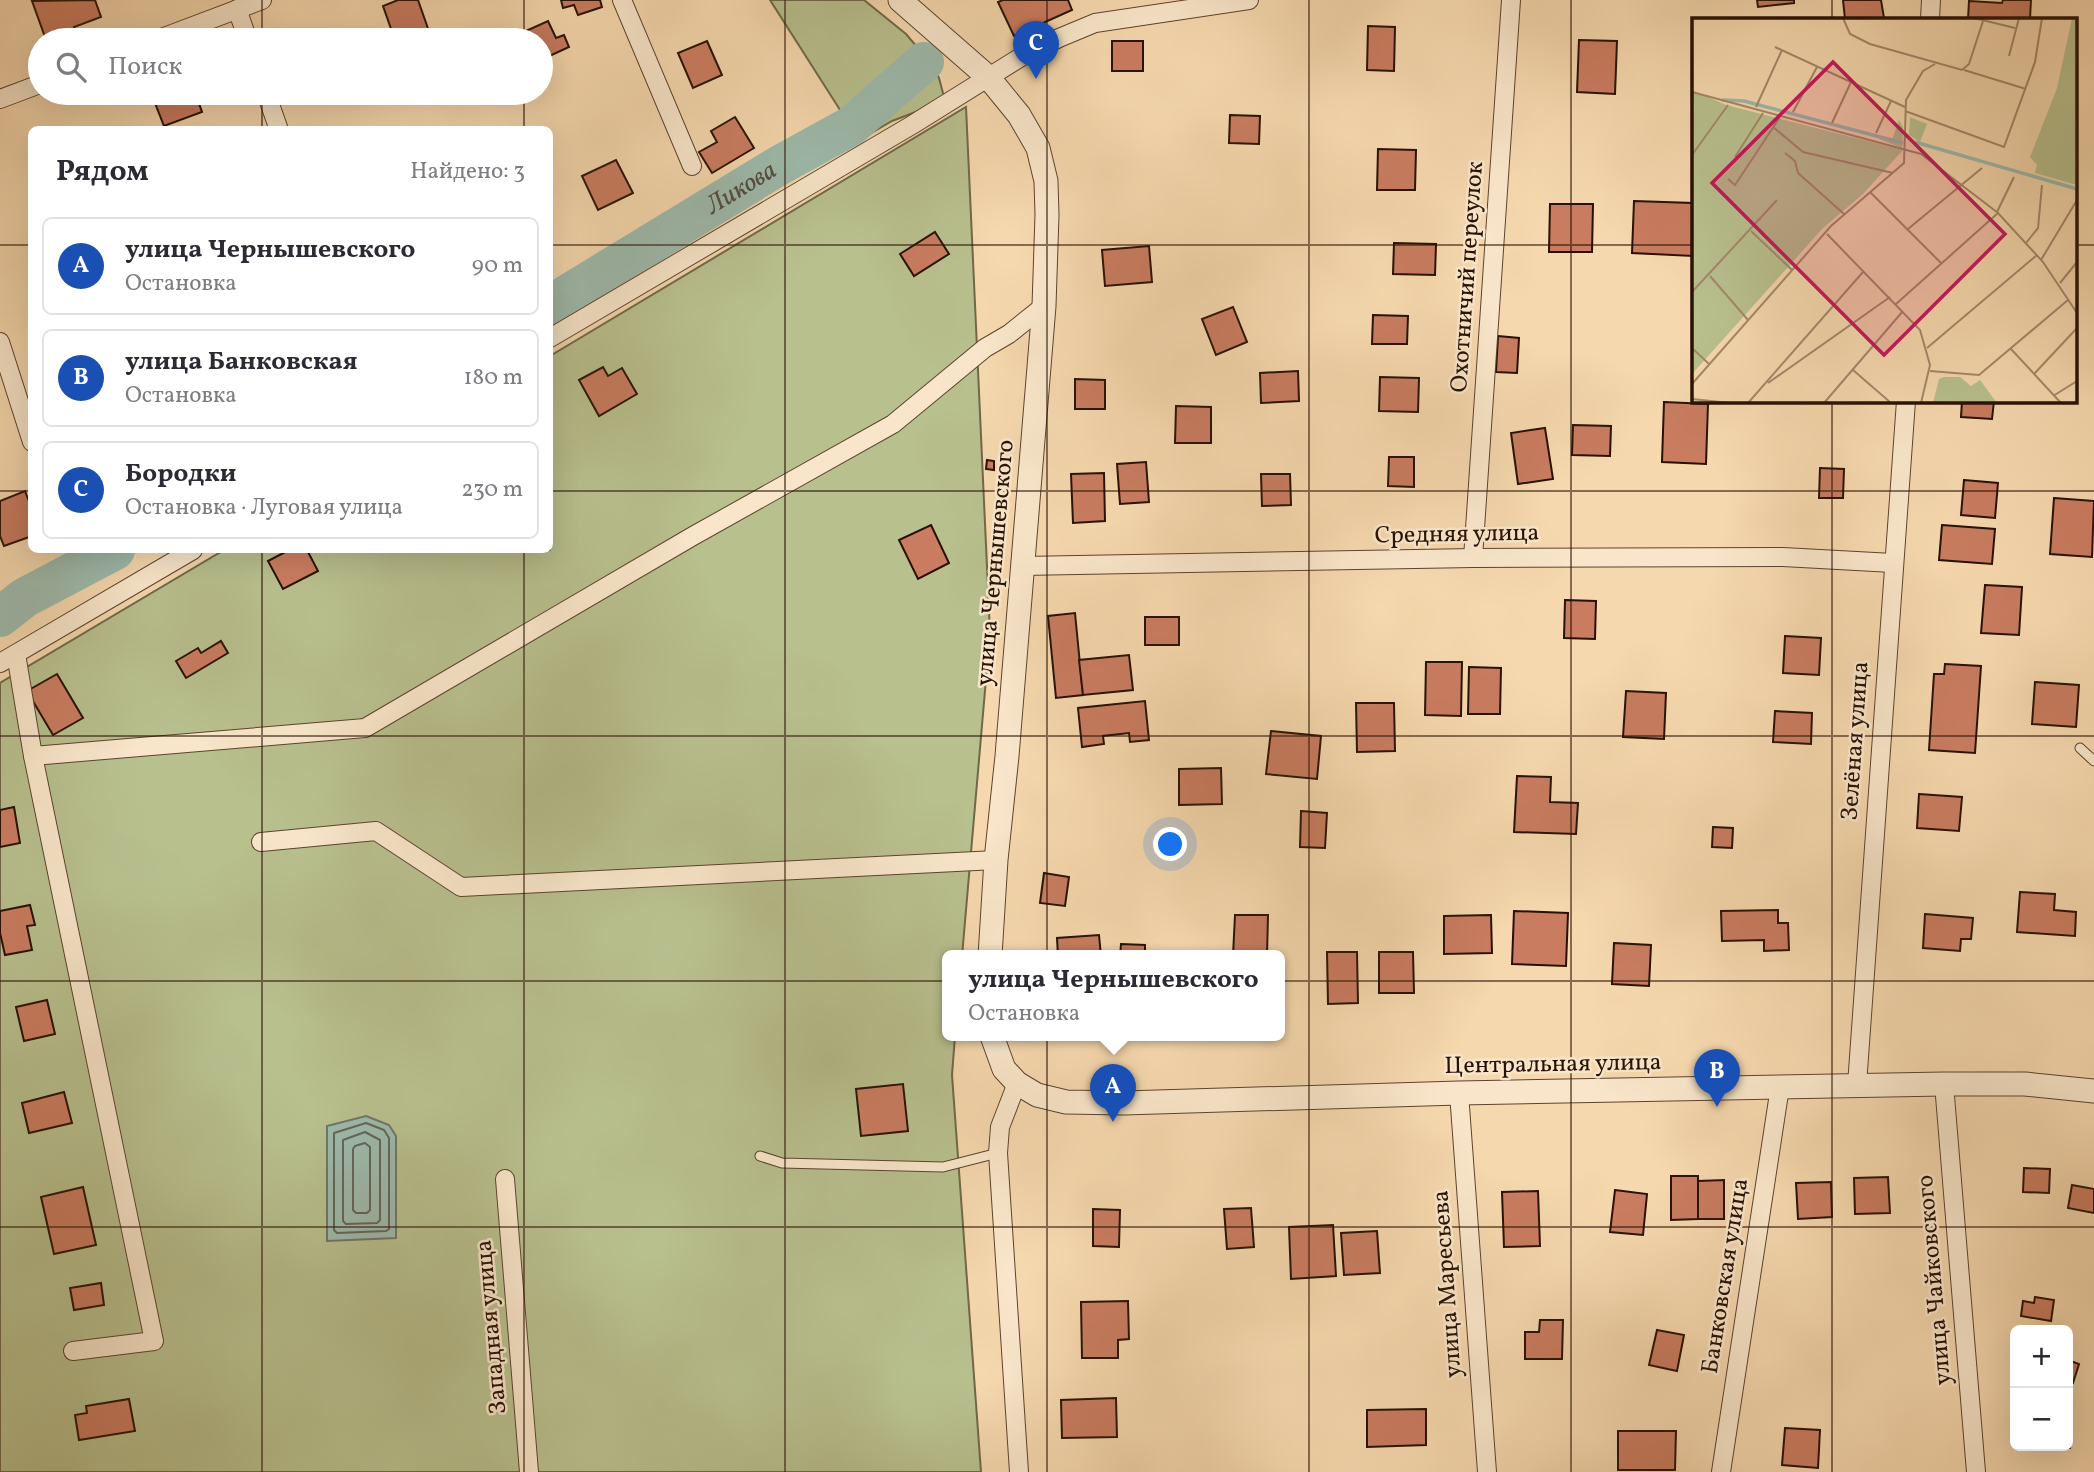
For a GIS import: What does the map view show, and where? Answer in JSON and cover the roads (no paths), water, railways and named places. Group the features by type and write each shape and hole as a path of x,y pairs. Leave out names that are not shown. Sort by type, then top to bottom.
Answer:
{"street":[{"path":"187,28 262,0"},
{"path":"622,0 692,166"},
{"name":"улица Чернышевского","path":"900,0 988,77 1019,115 1038,148 1046,181 1044,306 990,950"},
{"path":"553,336 912,125 988,77 1059,38 1095,23 1249,0"},
{"name":"Охотничий переулок","path":"1473,558 1511,0"},
{"path":"1930,18 1931,0"},
{"path":"237,9 244,28"},
{"path":"0,100 28,90"},
{"path":"270,105 278,126"},
{"path":"33,756 365,728 693,536 893,424 985,348 1009,334 1044,306"},
{"path":"0,342 28,430"},
{"name":"Зелёная улица","path":"1857,1085 1906,402"},
{"path":"73,1351 154,1341 33,756 8,658 188,553"},
{"name":"Средняя улица","path":"1022,566 1473,558 1783,557 1893,563"},
{"path":"261,842 376,831 461,887 996,860"},
{"path":"994,1041 1004,1069 1017,1083 1000,1127 998,1153 1019,1472"},
{"name":"Центральная улица","path":"1017,1083 1047,1098 1066,1102 1124,1103 1857,1085 2025,1084 2094,1091"},
{"name":"улица Чайковского","path":"1944,1084 1976,1472"},
{"name":"Банковская улица","path":"1721,1472 1780,1087"},
{"name":"улица Маресьева","path":"1460,1093 1487,1472"},
{"name":"Западная улица","path":"505,1179 529,1472"}],"lane":[{"path":"2080,748 2094,761"},
{"path":"760,1156 782,1163 943,1167 998,1153"}],"water":[{"path":"366,1116 389,1125 396,1136 396,1238 327,1241 327,1126"}],"waterway":[{"name":"Ликова","path":"553,303 780,165 851,126 924,62"},
{"name":"Ликова","path":"0,617 24,598 109,553"}],"place":[{"name":"Бородки","path":"1036,79"},
{"name":"улица Банковская","path":"1717,1107"},
{"name":"улица Чернышевского","path":"1113,1122"}]}
